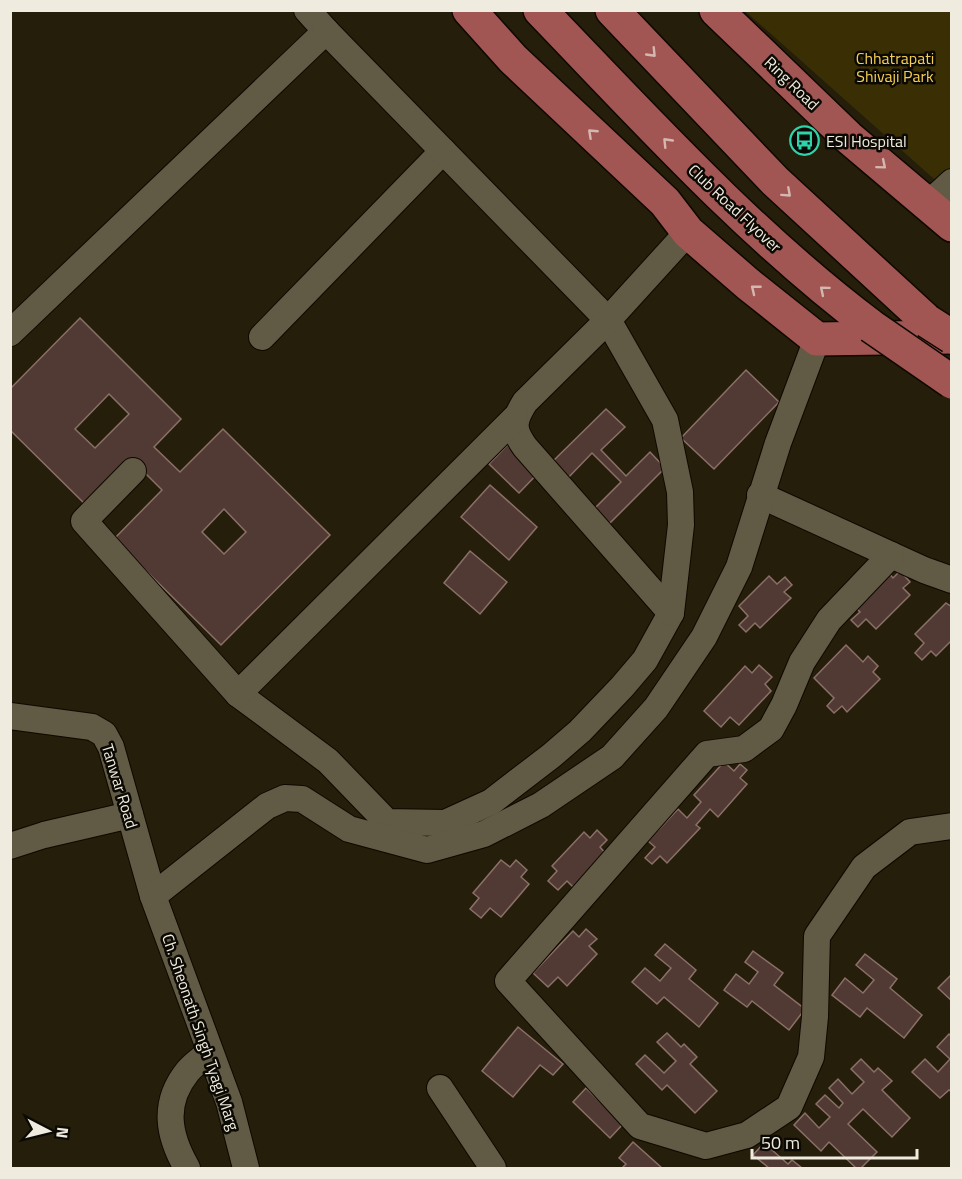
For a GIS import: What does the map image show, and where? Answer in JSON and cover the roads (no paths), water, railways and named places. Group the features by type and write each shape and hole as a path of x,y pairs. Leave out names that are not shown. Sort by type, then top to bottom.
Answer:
{"main road":[{"path":"469,10 513,59 665,202 688,232 817,339 951,337"},
{"name":"Club Road Flyover","path":"540,10 710,186 815,282 871,326 951,382"},
{"path":"612,10 775,181 927,321 951,337"},
{"name":"Ring Road","path":"716,10 848,137 940,214"}],"street":[{"path":"133,471 84,521 238,694 328,761 387,822 445,823 491,802 580,731 645,660 670,613 681,525 680,492 665,420 608,320 307,10"},
{"path":"10,333 326,32"},
{"path":"262,337 443,151"},
{"path":"940,214 951,182"},
{"path":"238,694 515,417 525,402 608,320 688,232"},
{"path":"153,896 267,806 285,798 302,799 349,829 427,850 484,834 541,805 612,757 656,708 704,637 739,567 760,495 817,339"},
{"path":"515,417 517,436 525,447 670,613"},
{"path":"760,495 951,580"},
{"path":"891,555 829,620 802,662 771,729 744,749 707,754 508,981 640,1126 706,1146 747,1135 789,1107 811,1057 815,1017 817,936 864,867 910,832 951,826"},
{"name":"Tanwar Road","path":"10,716 92,727 104,734 111,747 153,896"},
{"path":"10,846 44,835 130,815"},
{"name":"Ch. Sheonath Singh Tyagi Marg","path":"153,896 229,1102 246,1168"},
{"path":"187,1168 179,1154 170,1124 171,1100 188,1071 210,1052"},
{"path":"440,1088 493,1168"}],"place":[{"name":"ESI Hospital","path":"805,141"}],"park label":[{"name":"Chhatrapati Shivaji Park","path":"895,67"}]}
